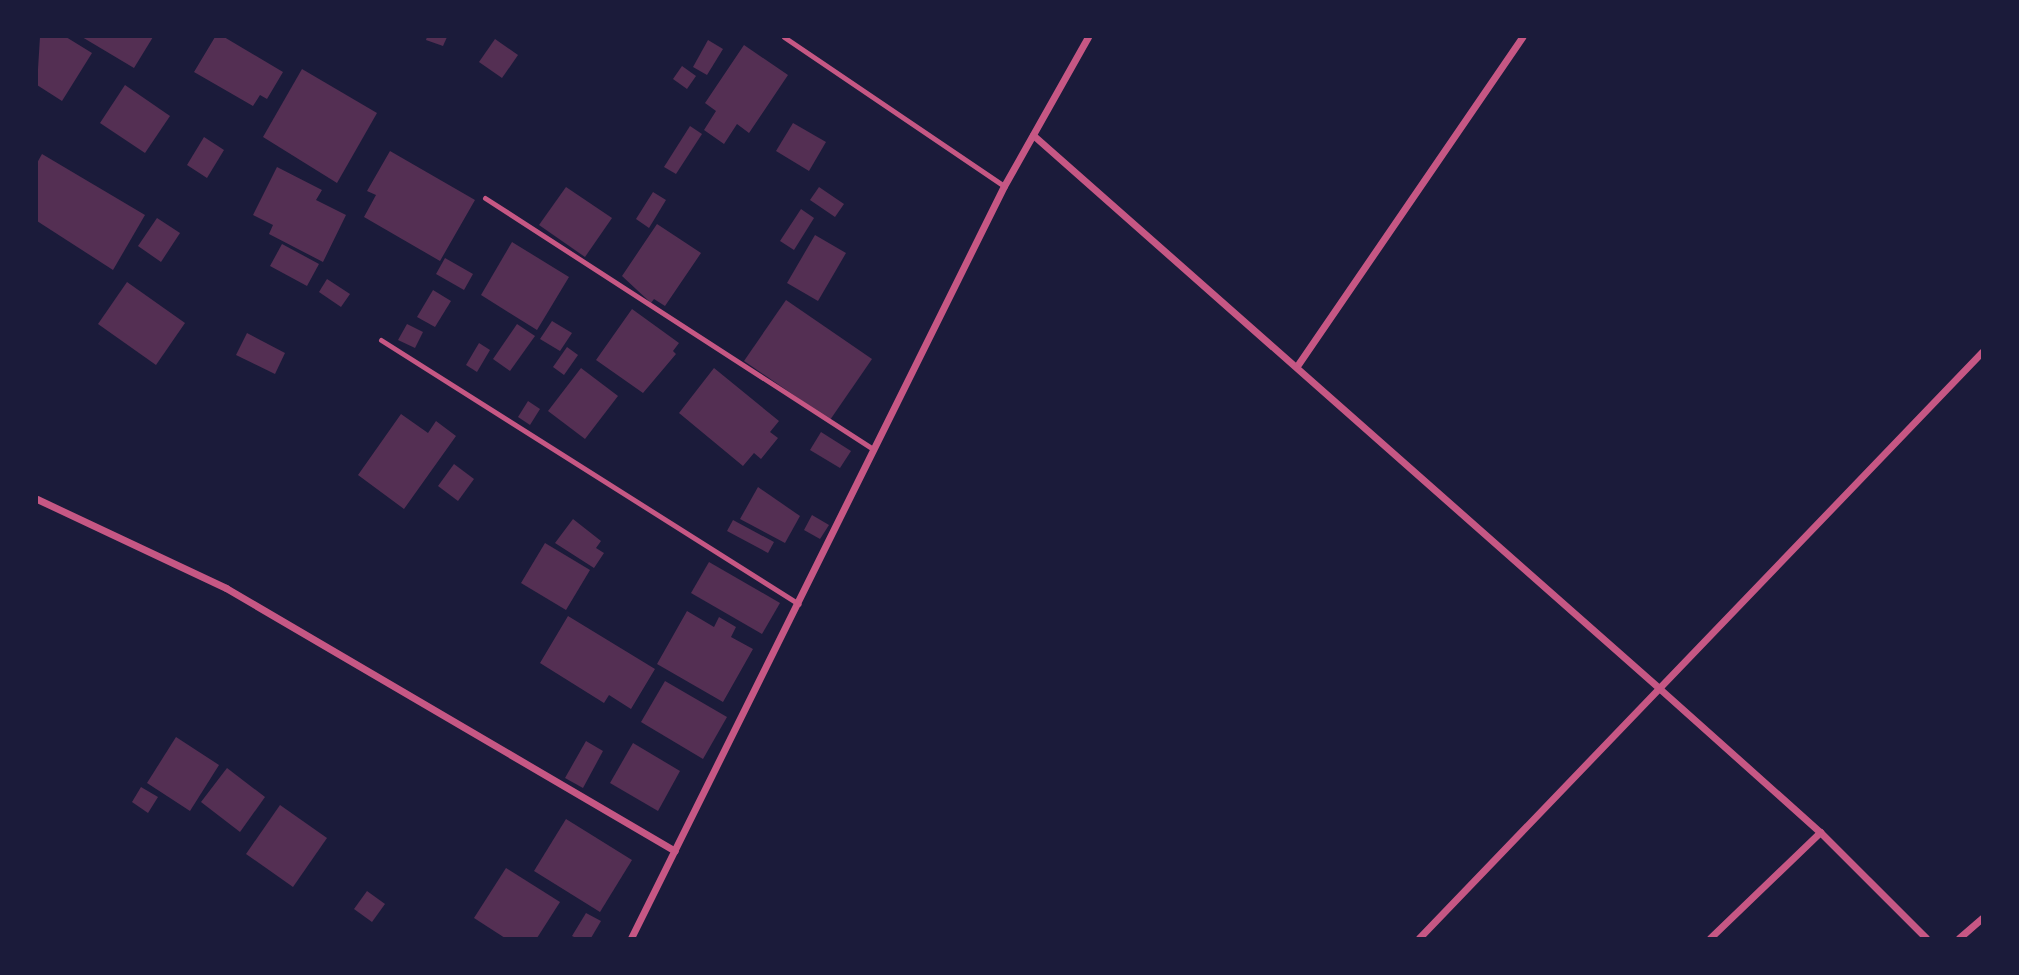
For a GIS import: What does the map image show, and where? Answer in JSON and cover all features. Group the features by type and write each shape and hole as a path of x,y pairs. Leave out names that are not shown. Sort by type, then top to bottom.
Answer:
{"street":[{"path":"631,938 1004,186 1088,37"},
{"path":"1297,366 1522,37"},
{"path":"1032,135 1660,688 1820,832 1927,938"},
{"path":"1419,938 1982,352"},
{"path":"37,499 226,588 675,851"},
{"path":"1710,938 1820,832"},
{"path":"1959,938 1982,918"}],"lane":[{"path":"784,37 1004,186"},
{"path":"485,198 872,448"},
{"path":"381,341 799,604"}],"building":[{"path":"40,37 66,37 92,53 62,101 37,85"},
{"path":"82,37 153,37 134,68"},
{"path":"215,37 224,37 283,72 267,99 260,95 253,106 194,72"},
{"path":"427,37 447,37 443,46 426,40"},
{"path":"495,39 518,55 502,78 479,62"},
{"path":"708,40 723,49 707,75 693,67"},
{"path":"744,45 788,75 749,133 737,124 724,144 704,130 716,111 705,103"},
{"path":"682,66 696,76 687,89 673,79"},
{"path":"302,69 377,113 337,183 263,137"},
{"path":"125,85 170,116 145,153 100,123"},
{"path":"793,123 826,142 809,171 776,151"},
{"path":"690,126 702,134 676,174 664,167"},
{"path":"204,137 224,150 207,178 187,165"},
{"path":"390,151 475,200 440,261 364,217 376,195 367,191"},
{"path":"42,154 145,215 113,270 37,221 37,163"},
{"path":"277,167 322,190 316,200 346,215 323,262 269,234 273,225 253,215"},
{"path":"566,187 612,218 585,257 539,225"},
{"path":"819,187 844,204 835,217 810,200"},
{"path":"653,192 666,200 649,228 636,219"},
{"path":"801,209 814,218 794,250 780,241"},
{"path":"157,218 180,233 161,262 138,246"},
{"path":"657,224 701,253 665,306 654,299 651,303 622,276"},
{"path":"815,235 846,253 818,301 787,283"},
{"path":"512,242 569,277 537,330 481,295"},
{"path":"282,244 319,264 307,286 270,266"},
{"path":"445,258 473,274 464,290 436,274"},
{"path":"327,279 350,294 341,307 319,292"},
{"path":"127,282 185,323 156,365 98,324"},
{"path":"433,290 451,301 435,327 417,317"},
{"path":"786,300 872,359 830,420 744,361"},
{"path":"632,309 679,343 673,351 676,354 643,393 596,360"},
{"path":"552,321 572,333 560,351 540,339"},
{"path":"407,324 423,332 415,348 398,340"},
{"path":"517,324 535,336 510,371 493,359"},
{"path":"247,333 285,353 275,374 236,355"},
{"path":"479,343 490,350 477,372 466,365"},
{"path":"567,347 578,355 564,375 553,367"},
{"path":"581,368 618,396 585,439 548,411"},
{"path":"714,368 779,421 770,432 778,438 761,459 754,453 743,466 679,413"},
{"path":"528,401 540,409 530,425 518,417"},
{"path":"401,414 428,433 436,421 456,436 404,509 358,475"},
{"path":"821,432 851,451 840,468 810,450"},
{"path":"454,464 474,479 458,501 438,486"},
{"path":"758,487 800,516 785,543 740,519"},
{"path":"812,515 829,525 820,539 804,530"},
{"path":"573,519 601,541 596,548 604,553 594,568 555,543"},
{"path":"733,520 774,542 768,553 727,531"},
{"path":"545,543 590,570 566,610 521,583"},
{"path":"709,562 780,603 762,634 691,593"},
{"path":"687,611 714,627 719,617 736,627 731,637 753,649 723,702 657,664"},
{"path":"568,616 655,669 631,709 609,695 604,703 540,663"},
{"path":"665,681 727,717 703,759 641,722"},
{"path":"176,737 219,765 190,811 147,783"},
{"path":"586,741 603,751 583,788 565,778"},
{"path":"633,743 680,771 658,811 610,783"},
{"path":"227,768 265,797 240,832 201,802"},
{"path":"141,787 158,797 148,813 132,802"},
{"path":"280,805 327,838 293,887 246,854"},
{"path":"566,819 632,860 600,912 534,871"},
{"path":"506,868 560,902 537,938 505,938 474,918"},
{"path":"367,891 385,904 372,922 354,909"},
{"path":"586,913 601,921 591,938 572,936"}]}
